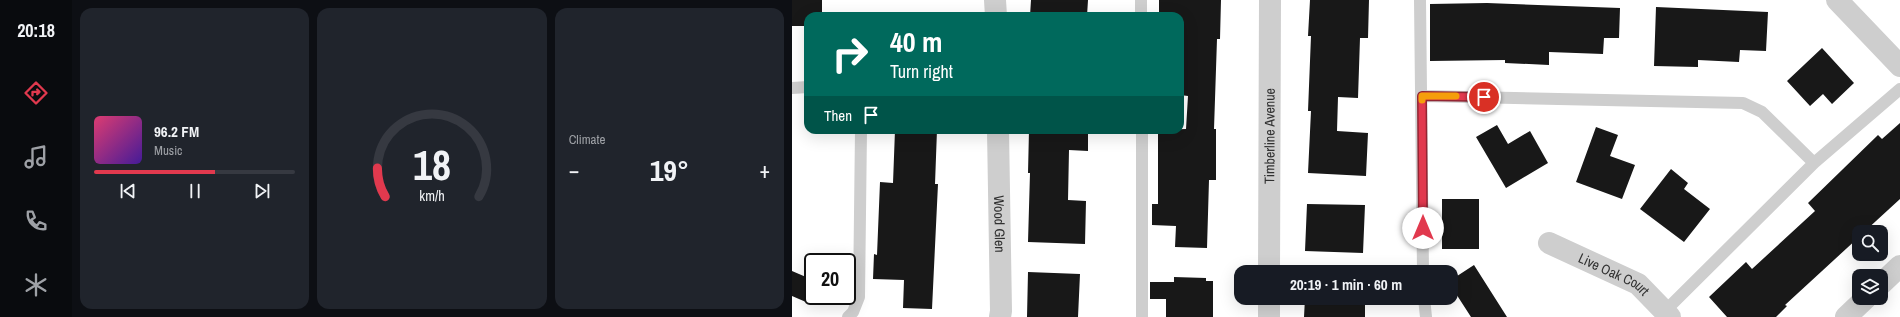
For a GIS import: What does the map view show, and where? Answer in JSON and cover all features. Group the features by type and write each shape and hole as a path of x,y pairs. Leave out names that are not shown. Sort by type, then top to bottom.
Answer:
{"street":[{"path":"995,0 996,12"},
{"name":"Timberline Avenue","path":"1269,265 1270,0"},
{"path":"1837,0 1900,66"},
{"name":"Wood Glen","path":"998,134 1000,317"},
{"name":"Live Oak Court","path":"1549,243 1638,284 1665,315"},
{"path":"1888,277 1900,266"},
{"path":"1269,305 1269,317"},
{"path":"1846,317 1859,305"}],"lane":[{"path":"1141,0 1141,12"},
{"path":"1420,0 1424,265"},
{"path":"792,88 804,87"},
{"path":"1665,315 1814,163 1900,89"},
{"path":"1422,96 1744,103 1762,112 1814,163"},
{"path":"848,317 853,312 859,297 861,134"},
{"path":"1142,134 1142,317"},
{"path":"1424,305 1426,317"}],"building":[{"path":"792,0 822,0 822,12 804,12 804,26 792,26"},
{"path":"1031,0 1088,0 1087,12 1030,12"},
{"path":"1159,0 1221,0 1220,39 1217,39 1214,129 1216,129 1216,180 1209,180 1207,248 1175,247 1176,226 1152,225 1152,204 1158,204 1158,134 1184,134 1184,129 1186,129 1188,96 1184,96 1184,12 1159,12"},
{"path":"1310,0 1369,0 1368,38 1360,38 1358,98 1338,97 1337,131 1368,133 1366,176 1308,173 1311,111 1308,111 1311,36 1308,36"},
{"path":"1487,3 1620,8 1619,38 1604,38 1603,54 1549,52 1549,65 1505,63 1505,60 1430,61 1430,4"},
{"path":"1656,7 1768,12 1766,51 1740,50 1739,62 1698,60 1698,67 1654,66"},
{"path":"1822,48 1854,83 1832,104 1823,94 1810,106 1787,81"},
{"path":"1900,123 1900,199 1872,225 1852,225 1852,243 1785,305 1787,306 1776,317 1727,317 1709,297 1746,262 1752,269 1815,211 1808,203 1878,135 1882,139"},
{"path":"1497,125 1508,144 1530,131 1548,163 1506,188 1476,137"},
{"path":"1596,127 1618,135 1610,156 1635,165 1622,199 1576,182"},
{"path":"895,134 937,134 935,184 938,184 932,309 903,308 904,280 873,279 874,254 877,255 880,182 893,183"},
{"path":"1029,134 1088,134 1088,151 1069,150 1068,200 1086,201 1085,244 1028,242 1030,173 1028,173"},
{"path":"1671,169 1688,183 1684,189 1710,209 1684,242 1640,209"},
{"path":"1442,199 1479,199 1479,249 1442,249"},
{"path":"1307,204 1365,205 1363,253 1305,251"},
{"path":"1474,265 1507,317 1471,317 1458,297 1458,275"},
{"path":"792,271 804,276 804,301 792,296"},
{"path":"1028,272 1080,274 1078,317 1027,317"},
{"path":"1174,277 1206,278 1206,281 1213,281 1213,317 1166,317 1166,299 1150,299 1150,282 1174,282"},
{"path":"1305,305 1365,305 1365,317 1304,317"}],"slow traffic":[{"path":"1422,100 1422,96 1456,96"}],"route":[{"path":"1423,228 1422,96 1484,97"}]}
